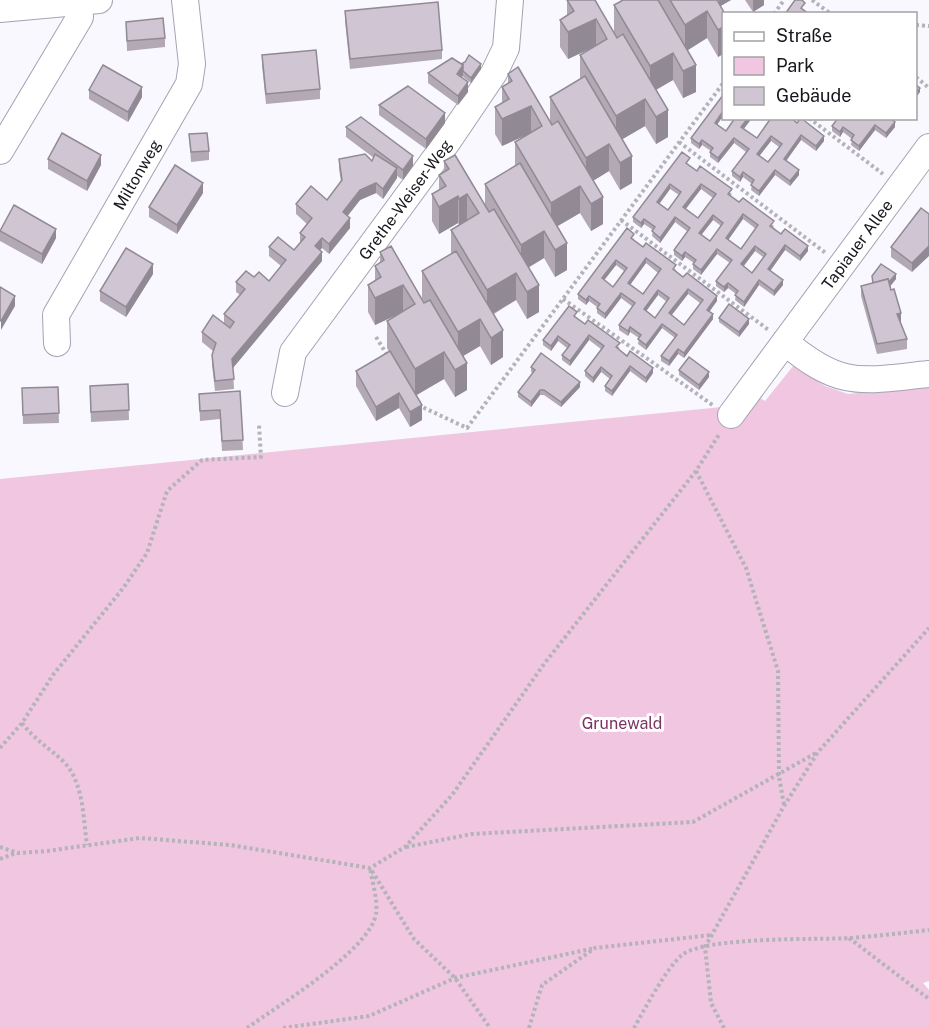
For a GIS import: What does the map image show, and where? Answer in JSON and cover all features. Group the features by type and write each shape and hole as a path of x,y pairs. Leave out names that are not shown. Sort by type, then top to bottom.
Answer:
{"street":[{"name":"Miltonweg","path":"57,343 56,315 189,84 192,64 185,0"},
{"name":"Grethe-Weiser-Weg","path":"285,393 293,352 448,141 494,73 506,48 510,0"},
{"path":"0,9 41,3 89,1"},
{"path":"0,151 89,1"},
{"name":"Tapiauer Allee","path":"731,415 778,337 929,147"},
{"path":"778,337 820,368 843,378 866,380 929,374"}],"path":[{"path":"812,0 828,12"},
{"path":"917,79 929,88"},
{"path":"413,396 419,406 467,428 722,83"},
{"path":"812,120 885,176"},
{"path":"679,142 827,254"},
{"path":"621,220 778,337"},
{"path":"0,859 18,853 140,838 231,845 370,868 405,847 452,795 544,664 696,471 731,415 563,299"},
{"path":"376,337 394,367"},
{"path":"0,748 22,723 52,675 124,587 147,553 167,490 202,460 261,458 259,425"},
{"path":"696,471 746,568 778,671 779,776 784,806"},
{"path":"724,1028 711,1003 705,947 784,806 818,752 929,628"},
{"path":"22,723 37,741 64,762 77,784 87,845"},
{"path":"405,847 472,834 693,822 779,776 818,752"},
{"path":"0,847 18,853"},
{"path":"370,868 414,939 455,978 490,1028"},
{"path":"247,1028 349,953 368,934 376,912 370,868"},
{"path":"634,1028 650,999 683,954 705,947 782,938 849,938 929,930"},
{"path":"283,1028 369,1016 455,978 595,948 712,935"},
{"path":"849,938 929,999"},
{"path":"528,1028 542,986 595,948"}],"green space":[{"name":"Grunewald","path":"794,365 825,386 848,394 929,386 929,981 923,983 929,990 929,1028 0,1028 0,479 742,405 752,393 765,401"}],"building":[{"path":"567,0 595,0 617,38 623,34 668,110 656,117 645,99 616,116 580,55 607,39 596,19 568,32 560,20 574,11"},
{"path":"623,0 658,0 696,65 683,71 673,53 650,66 614,5"},
{"path":"670,0 717,0 724,12 722,12 722,28 718,30 707,11 685,25"},
{"path":"795,0 802,0 805,3 801,8 806,12 786,12"},
{"path":"438,2 442,50 350,59 345,11"},
{"path":"163,18 165,38 127,41 126,22"},
{"path":"316,50 320,89 266,94 262,55"},
{"path":"469,55 481,64 471,78 463,71 461,64"},
{"path":"452,58 463,65 457,74 468,82 458,96 428,73"},
{"path":"103,65 142,87 128,112 89,90"},
{"path":"518,67 552,125 558,121 603,197 591,204 580,186 551,203 515,142 542,126 531,106 502,119 495,107 509,99 502,87 512,81 508,74"},
{"path":"585,76 632,156 620,163 609,144 586,158 550,97"},
{"path":"408,86 445,113 426,139 379,105"},
{"path":"722,96 722,112 715,123 726,131 734,120 746,120 741,127 757,138 770,120 793,120 797,123 804,120 824,136 816,146 801,135 784,159 799,170 790,181 775,170 759,191 751,185 754,180 743,172 740,177 732,171 749,149 734,138 718,158 710,152 713,148 702,140 699,144 691,138","holes":["771,136 782,144 768,162 757,154"]},
{"path":"361,117 413,156 403,170 346,127"},
{"path":"836,120 892,120 895,122 886,133 875,125 859,146 851,140 854,135 843,127 840,132 832,126"},
{"path":"62,133 101,155 87,181 48,159"},
{"path":"207,133 209,151 191,152 189,134"},
{"path":"682,152 690,158 686,163 697,171 700,166 732,189 728,194 739,202 743,198 774,221 770,226 781,234 785,229 808,246 800,256 785,245 768,269 783,280 774,291 759,280 744,302 735,295 738,291 728,283 724,287 716,281 732,260 717,249 701,270 693,264 696,260 685,252 682,256 674,250 690,228 675,217 660,238 652,231 655,227 644,219 641,223 633,217","holes":["670,184 681,192 668,210 657,202","701,184 716,194 698,218 683,207","743,214 758,225 741,249 726,238","713,215 723,223 710,241 699,233","755,246 766,254 752,273 741,264"]},
{"path":"365,154 372,161 375,154 397,168 383,189 376,183 360,190 343,212 350,218 329,244 322,238 315,246 322,252 232,359 234,379 215,381 212,355 216,343 202,332 213,315 230,328 234,322 224,314 245,289 236,282 246,271 254,277 259,272 269,281 286,260 269,247 278,237 294,250 305,237 300,233 312,218 296,204 311,186 327,200 342,180 339,159"},
{"path":"455,155 489,212 494,209 539,285 527,292 516,273 487,290 451,230 479,213 467,194 459,199 458,196 439,207 432,194 446,186 439,175 449,169 444,161"},
{"path":"520,163 567,243 555,250 544,231 521,245 485,184"},
{"path":"175,165 203,183 177,225 149,207"},
{"path":"14,205 56,229 42,254 0,231"},
{"path":"921,208 929,214 929,246 912,263 891,247"},
{"path":"627,228 634,234 631,238 643,247 646,243 676,265 673,269 683,277 687,273 717,296 707,310 713,314 684,353 678,349 669,361 661,356 677,335 662,324 646,345 638,339 641,335 630,327 628,331 619,325 635,303 621,293 605,314 597,308 600,304 589,296 586,300 578,294","holes":["646,258 661,269 643,294 628,283","616,260 627,268 613,287 602,278","688,289 703,300 684,325 669,313","658,290 669,298 655,318 644,309"]},
{"path":"391,246 424,303 430,300 467,363 455,370 444,352 415,369 387,321 415,304 403,285 375,298 368,285 381,277 375,266 384,260 380,252"},
{"path":"126,248 153,264 126,307 100,291"},
{"path":"456,251 503,330 491,338 480,319 458,332 422,271"},
{"path":"881,264 896,274 889,282 888,279 873,283 872,276"},
{"path":"888,279 891,290 894,289 901,313 897,314 907,339 877,344 861,286"},
{"path":"0,287 15,296 1,321 0,320"},
{"path":"729,304 749,319 739,332 719,318"},
{"path":"569,306 577,312 574,316 585,324 588,320 620,343 616,347 627,356 630,351 653,368 646,378 630,366 612,391 605,386 612,376 601,367 593,378 585,371 604,346 589,335 570,361 562,355 570,345 558,336 551,346 543,340"},
{"path":"390,351 422,405 410,412 399,393 376,407 356,371"},
{"path":"541,353 580,382 561,402 544,390 540,390 531,402 518,392 535,370 531,367"},
{"path":"689,357 709,372 699,385 679,370"},
{"path":"128,384 129,410 91,412 90,386"},
{"path":"58,387 59,413 23,415 22,388"},
{"path":"240,391 243,440 222,441 220,410 200,411 199,394"}]}
